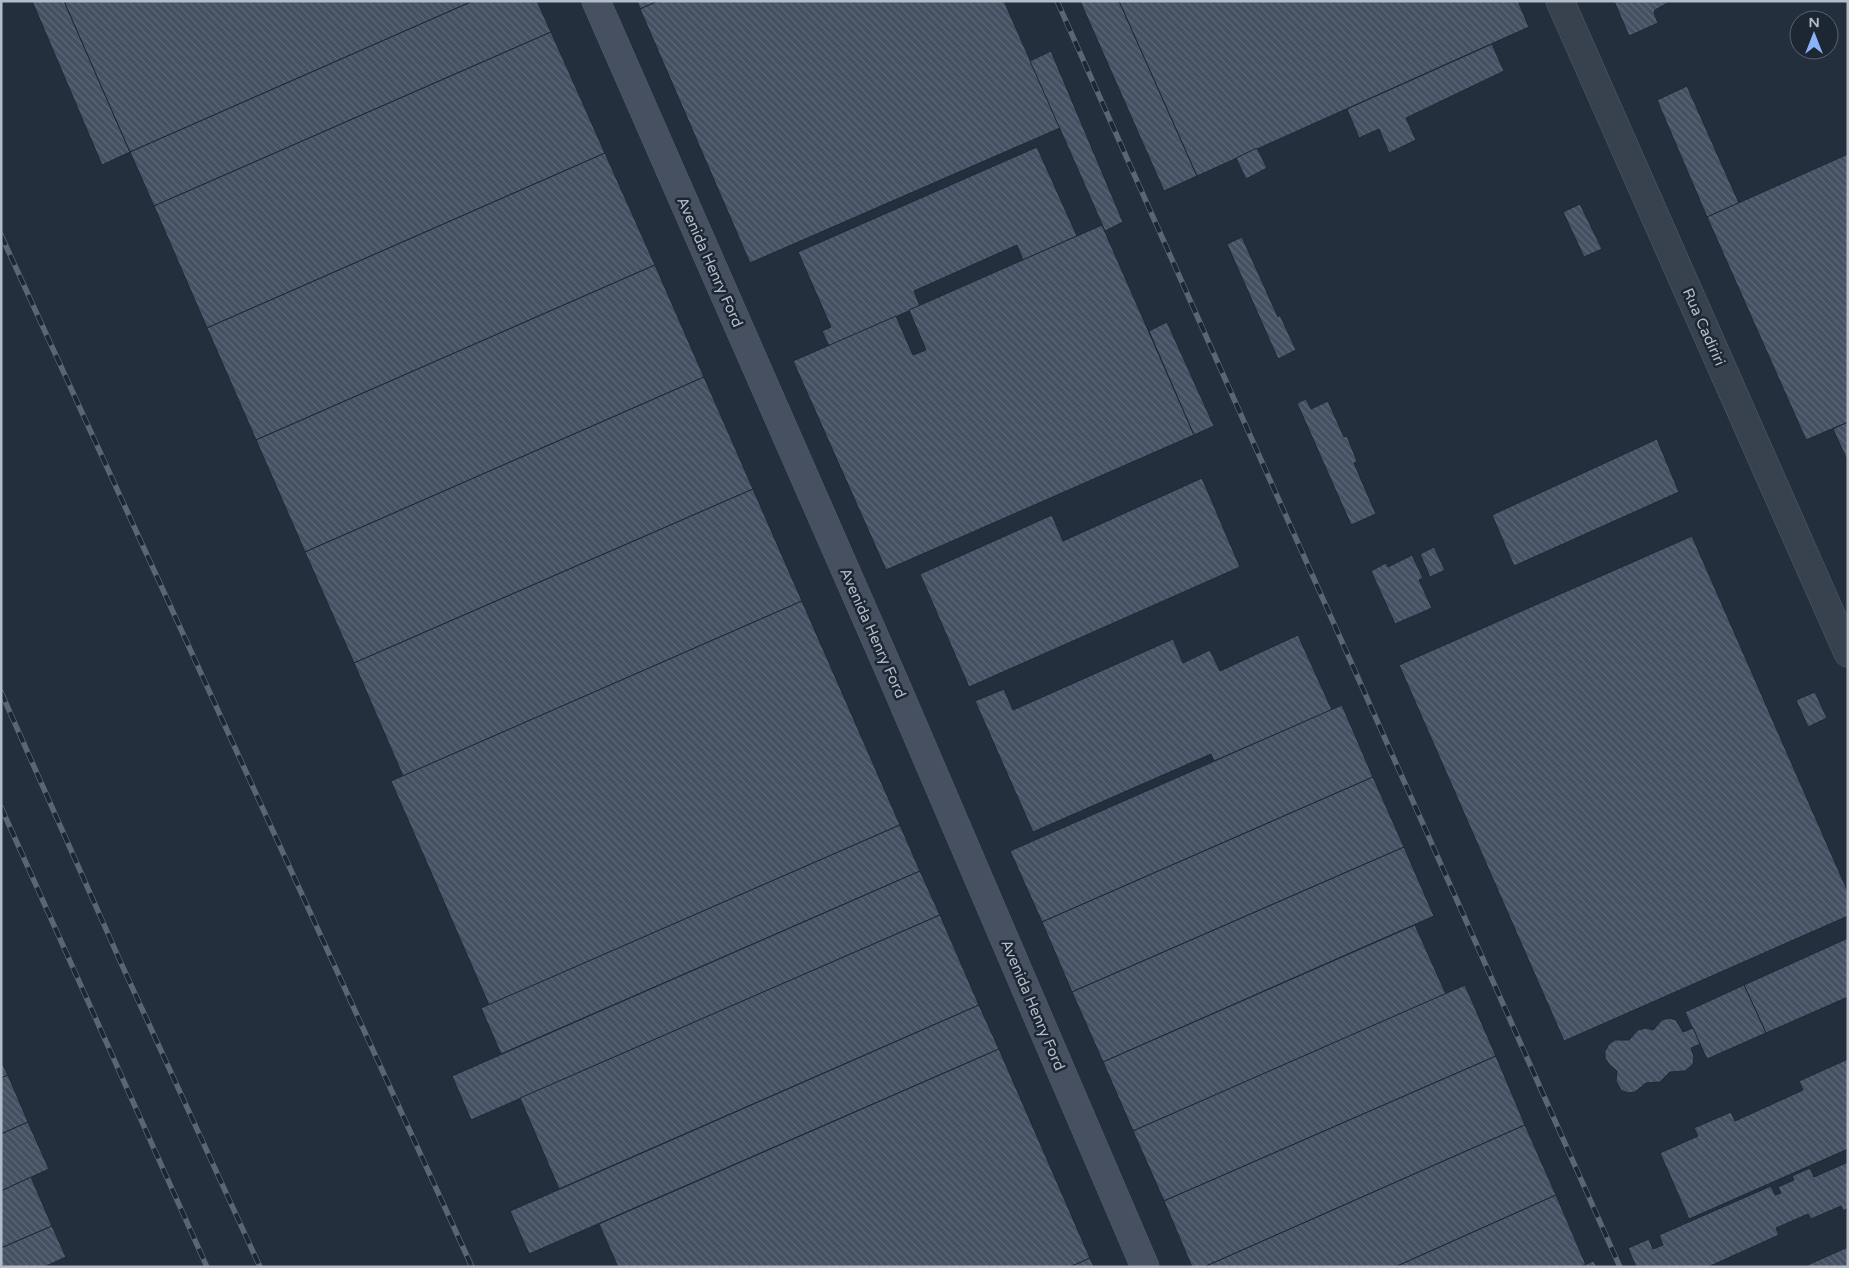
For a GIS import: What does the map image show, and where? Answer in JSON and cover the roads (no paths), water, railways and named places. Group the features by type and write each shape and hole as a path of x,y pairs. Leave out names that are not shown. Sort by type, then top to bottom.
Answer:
{"street":[{"name":"Avenida Henry Ford","path":"596,1 894,681 1145,1267"},
{"name":"Rua Cadiriri","path":"1560,1 1848,653"}],"railway":[{"path":"1057,1 1620,1267"},
{"path":"1,235 472,1267"},
{"path":"1,692 121,963 260,1267"},
{"path":"1,807 207,1267"}]}
